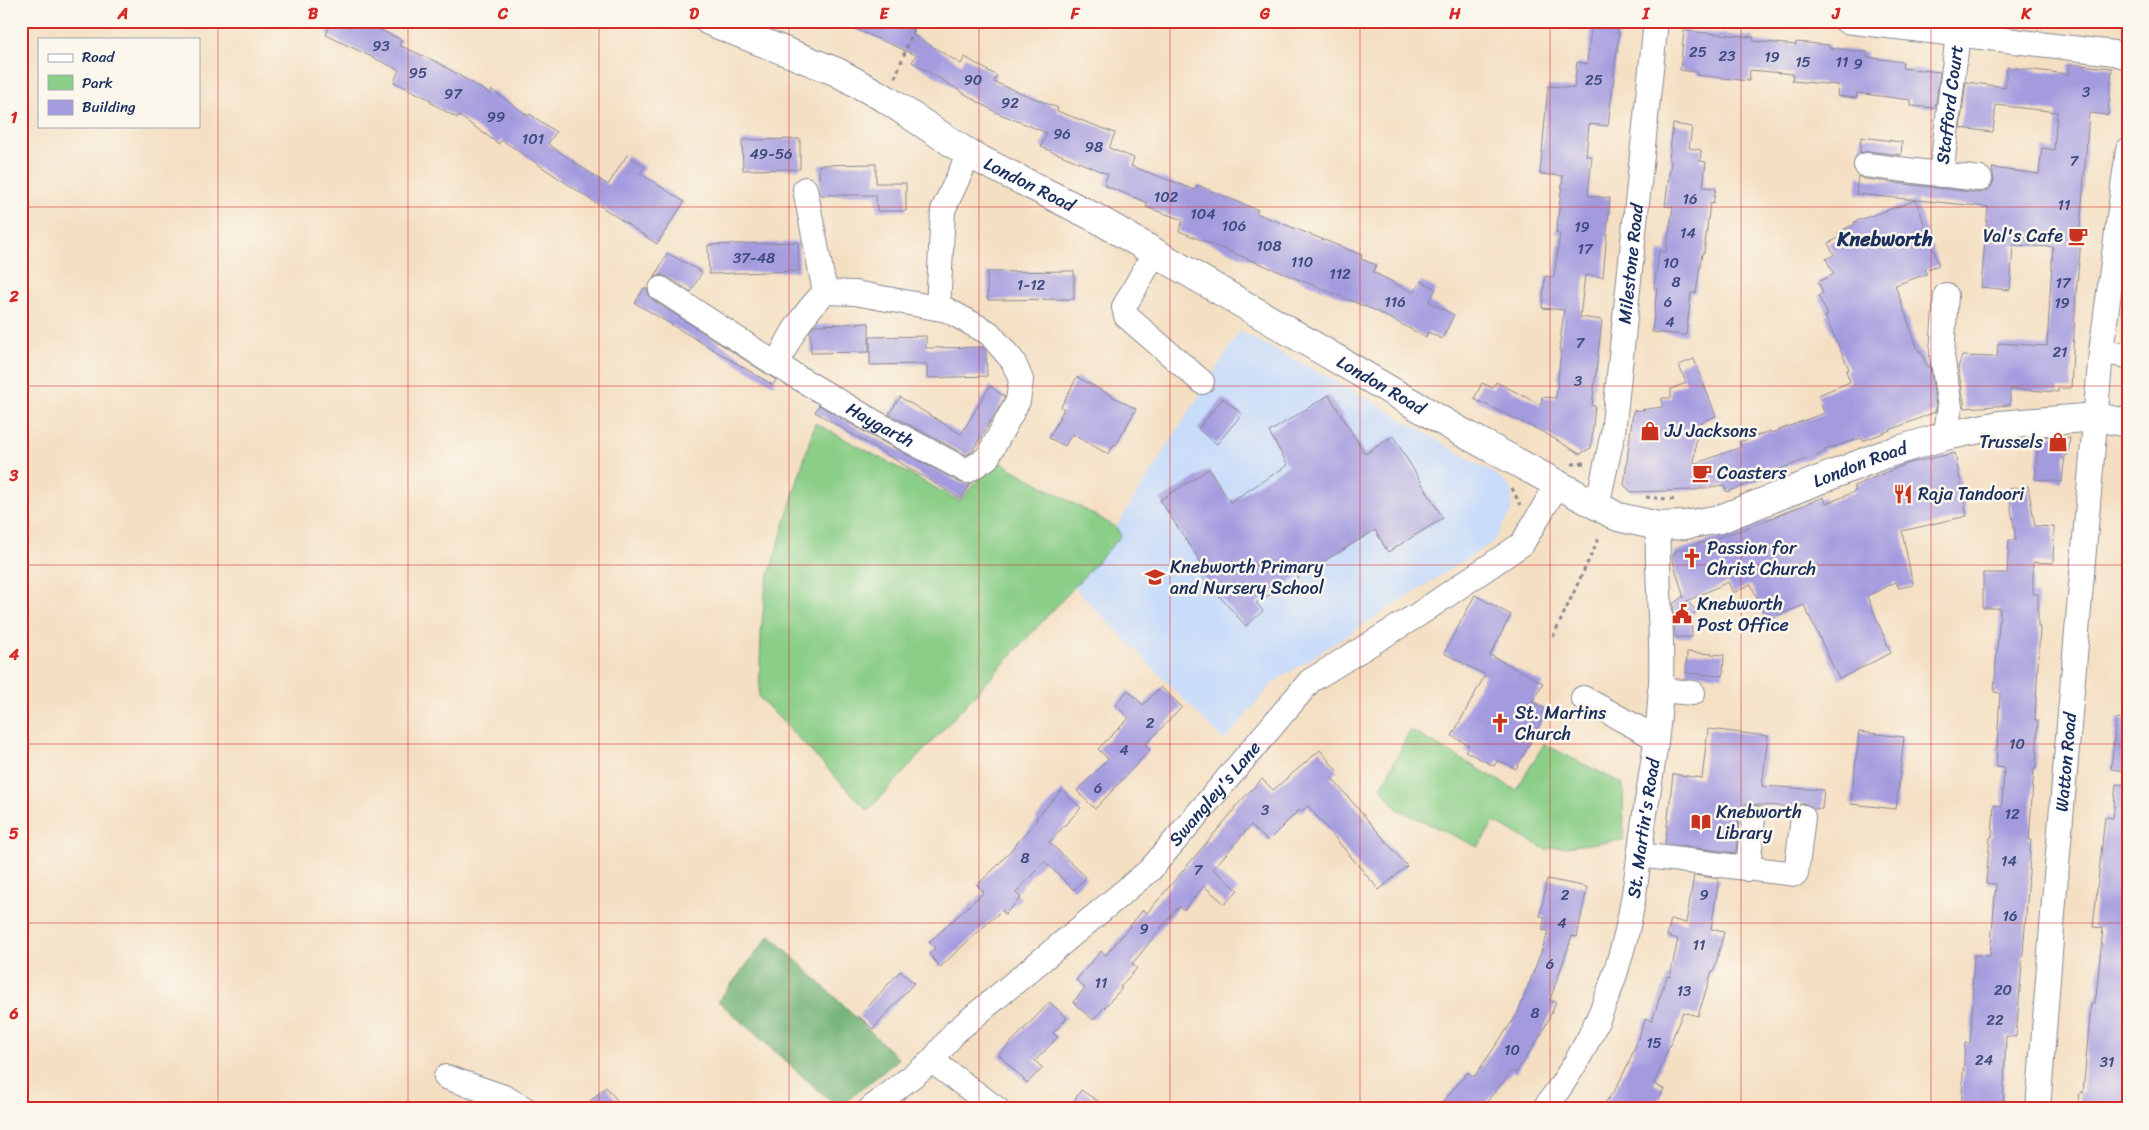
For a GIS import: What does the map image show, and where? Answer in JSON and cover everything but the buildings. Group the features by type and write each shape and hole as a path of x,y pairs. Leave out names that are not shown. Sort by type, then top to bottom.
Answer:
{"main road":[{"name":"London Road","path":"709,21 837,72 886,99 969,154 1096,218 1456,429 1618,517 1658,526 1685,525 1720,519 1885,454 1945,436 2000,425 2096,417 2128,423"}],"street":[{"name":"Milestone Road","path":"1597,506 1613,433 1656,21"},
{"path":"1846,21 2114,53 2128,57"},
{"name":"Stafford Court","path":"1941,175 1958,34"},
{"name":"Watton Road","path":"2038,1109 2101,352 2128,150"},
{"path":"938,308 943,210 969,154"},
{"path":"1866,165 1980,179"},
{"path":"661,289 777,364 790,334 808,309 824,292 805,189"},
{"path":"1155,252 1124,307 1126,316 1131,323 1202,382"},
{"name":"Haygarth","path":"777,364 874,422 967,471 987,458 1018,401 1020,380 1013,361 989,333 947,310 855,293 824,292"},
{"path":"1945,436 1950,407 1942,355 1946,295"},
{"path":"2101,352 2128,356"},
{"name":"Swangley's Lane","path":"870,1109 932,1062 955,1032 1150,870 1310,681 1419,614 1522,544 1557,484"},
{"name":"St. Martin's Road","path":"1544,1109 1572,1068 1593,1031 1612,987 1623,949 1656,738 1660,690 1658,526"},
{"path":"1660,690 1693,693"},
{"path":"1583,698 1656,738"},
{"path":"1639,855 1796,874 1802,817"},
{"path":"1748,869 1754,818"},
{"path":"932,1062 996,1109"},
{"path":"446,1077 504,1097 525,1109"}],"path":[{"path":"886,99 917,21"},
{"path":"1645,497 1683,500"},
{"path":"1553,637 1599,538"},
{"path":"1559,603 1567,606 1574,610 1559,603"}],"shaded area":[{"name":"Knebworth Primary and Nursery School","path":"1240,331 1358,393 1498,476 1512,489 1511,512 1493,542 1274,682 1224,741 1074,587 868,811 759,697 946,492 960,501 994,459 1116,527"}],"green space":[{"path":"815,423 960,501 994,459 1116,527 1121,536 868,811 759,697 761,633 766,585"},
{"path":"1410,730 1516,790 1544,744 1623,784 1624,840 1545,849 1494,822 1478,847 1397,809 1381,788"},
{"path":"770,935 899,1059 838,1108 718,1001"}],"place":[{"name":"Val's Cafe","path":"2078,236"},
{"name":"JJ Jacksons","path":"1650,431"},
{"name":"Trussels","path":"2058,442"},
{"name":"Coasters","path":"1702,473"},
{"name":"Raja Tandoori","path":"1903,494"},
{"name":"Passion for Christ Church","path":"1692,558"},
{"name":"Knebworth Primary and Nursery School","path":"1155,577"},
{"name":"Knebworth Post Office","path":"1682,614"},
{"name":"St. Martins Church","path":"1500,723"},
{"name":"Knebworth Library","path":"1701,822"}],"district":[{"name":"Knebworth","path":"1885,239"}]}
